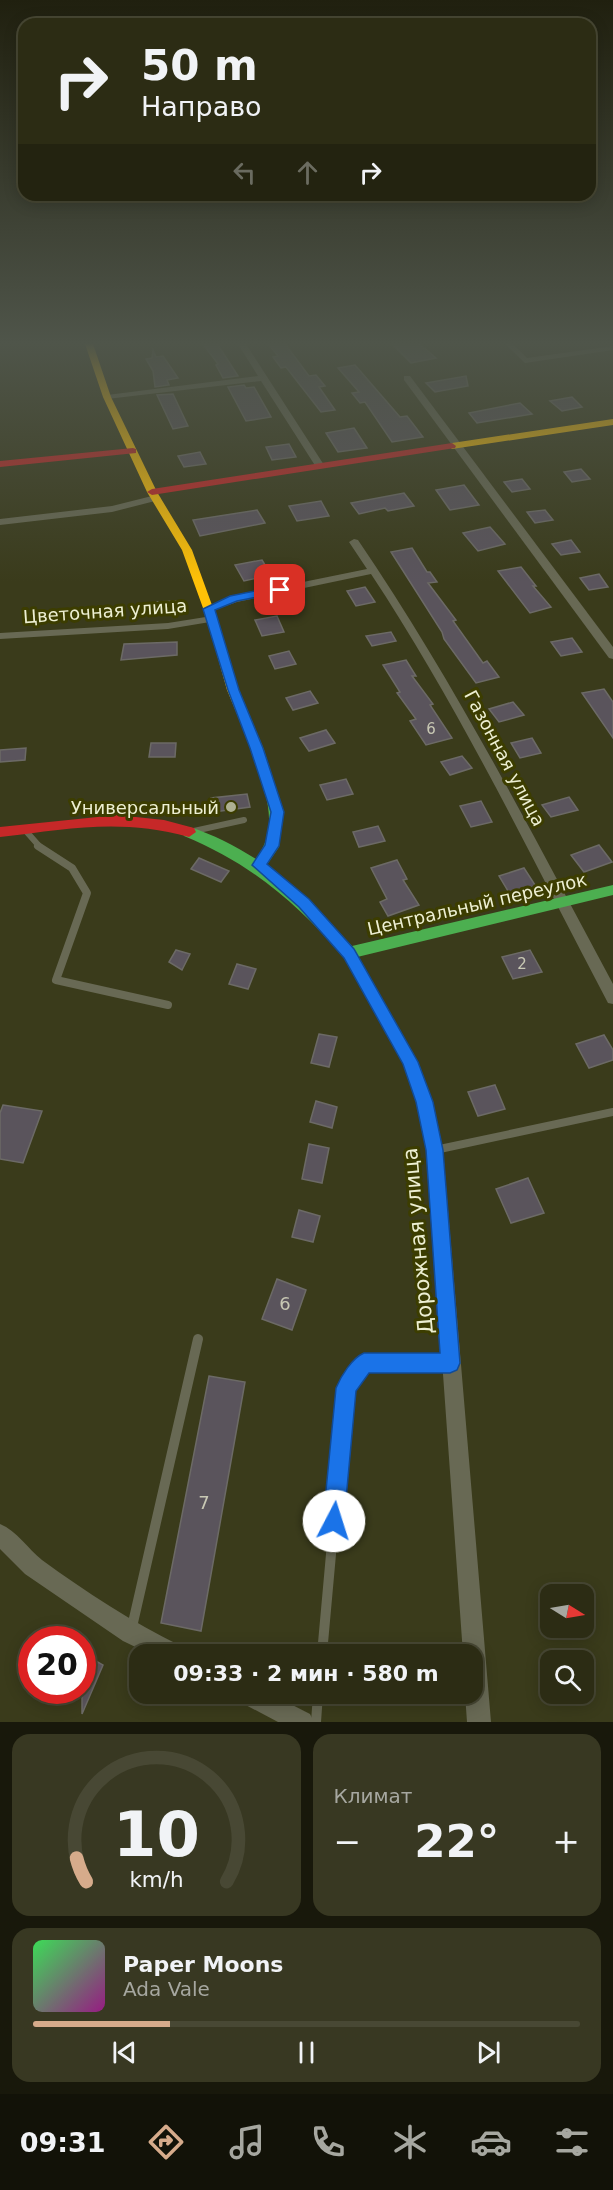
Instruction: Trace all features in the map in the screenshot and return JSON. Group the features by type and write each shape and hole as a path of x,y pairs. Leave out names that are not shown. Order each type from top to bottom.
{"street":[{"path":"119,421 154,495 187,550 210,614 233,690 257,748 277,812 272,846 259,865"},
{"path":"291,421 319,465"},
{"path":"438,421 613,655"},
{"path":"0,522 112,509 154,495 319,465 613,422"},
{"path":"0,464 133,451"},
{"name":"Газонная улица","path":"354,542 407,621 461,713 613,998"},
{"name":"Цветочная улица","path":"0,636 168,626 210,614 234,599 372,571"},
{"path":"0,832 105,819 153,821 190,832 235,850 259,865 304,903 349,953"},
{"name":"Центральный переулок","path":"349,953 613,891"},
{"name":"Дорожная улица","path":"349,953 410,1062 424,1102 435,1150 479,1722"},
{"path":"0,1534 33,1566 131,1633 153,1644"},
{"path":"267,1704 302,1722"}],"lane":[{"path":"190,832 244,820"},
{"path":"25,830 39,847 72,868 87,893 56,980 168,1005"},
{"path":"435,1150 613,1112"},
{"path":"131,1633 198,1339"},
{"path":"323,1644 346,1388 364,1363 450,1363"},
{"path":"316,1722 317,1704"}],"building":[{"path":"169,421 186,421 188,426 173,429"},
{"path":"378,421 411,421 423,437 392,442"},
{"path":"354,428 367,448 338,452 326,433"},
{"path":"289,444 296,457 272,460 266,447"},
{"path":"200,452 206,464 184,467 178,456"},
{"path":"581,469 590,479 572,482 564,472"},
{"path":"522,479 530,489 512,492 504,482"},
{"path":"464,485 479,505 450,510 436,490"},
{"path":"404,493 414,506 388,511 385,508 359,514 351,503"},
{"path":"321,501 329,516 297,521 289,506"},
{"path":"257,510 265,523 200,536 193,520"},
{"path":"545,510 553,520 535,523 527,512"},
{"path":"490,527 505,544 478,551 463,533"},
{"path":"571,540 580,552 561,555 552,544"},
{"path":"412,548 427,572 430,572 437,582 428,583 456,620 453,621 483,663 487,661 499,677 476,683 444,639 442,632 391,552"},
{"path":"262,560 271,575 244,581 235,565"},
{"path":"521,567 551,607 530,613 498,571"},
{"path":"599,574 608,587 589,590 580,578"},
{"path":"365,587 375,602 356,606 347,591"},
{"path":"176,601 176,612 156,612 157,602"},
{"path":"277,616 284,632 262,636 255,620"},
{"path":"391,632 396,641 372,646 366,636"},
{"path":"572,638 582,652 561,656 551,642"},
{"path":"177,642 177,655 121,660 124,644"},
{"path":"289,651 296,664 275,669 269,656"},
{"path":"406,660 416,676 412,676 433,704 430,705 452,738 426,745 410,721 416,719 397,693 400,692 383,665"},
{"path":"604,689 613,702 613,738 582,693"},
{"path":"310,691 318,703 293,710 286,698"},
{"path":"513,702 524,715 499,722 489,709"},
{"path":"326,730 335,743 309,751 300,738"},
{"path":"532,738 541,753 520,758 511,743"},
{"path":"151,743 176,743 175,757 149,757"},
{"path":"26,748 25,760 0,762 0,750"},
{"path":"462,756 472,768 450,775 441,762"},
{"path":"346,779 353,794 327,800 320,785"},
{"path":"247,794 250,807 214,812 211,798"},
{"path":"569,797 578,810 551,817 542,805"},
{"path":"481,801 492,822 471,827 460,806"},
{"path":"378,826 385,841 359,847 353,832"},
{"path":"599,845 612,862 584,872 571,855"},
{"path":"199,858 229,871 221,882 191,869"},
{"path":"397,860 407,879 403,880 419,905 388,916 380,902 387,899 371,868"},
{"path":"524,868 537,888 511,896 499,876"},
{"path":"176,950 190,954 182,970 169,962"},
{"path":"530,950 542,972 513,979 502,957"},
{"path":"237,964 256,969 248,989 229,984"},
{"path":"319,1034 337,1037 329,1067 311,1063"},
{"path":"604,1035 613,1050 613,1060 589,1068 576,1044"},
{"path":"495,1085 505,1109 478,1116 468,1092"},
{"path":"316,1101 337,1107 332,1128 310,1122"},
{"path":"3,1105 42,1111 23,1163 0,1159 0,1113"},
{"path":"309,1144 329,1148 322,1183 302,1179"},
{"path":"528,1178 544,1213 511,1223 496,1189"},
{"path":"299,1210 320,1216 313,1242 292,1237"},
{"path":"277,1279 306,1290 292,1330 262,1319"},
{"path":"209,1376 245,1382 201,1631 161,1623"},
{"path":"96,1661 103,1665 96,1681"}],"traffic: fast":[{"path":"258,750 277,812 272,847 259,865"},
{"path":"189,832 214,842 258,867 296,897 349,953 613,890"}],"traffic: slow":[{"path":"119,421 152,492 187,550 212,619 233,690 258,750"},
{"path":"452,446 613,422"}],"traffic: jam":[{"path":"152,492 452,446"},
{"path":"0,464 133,451"},
{"path":"0,832 117,820 140,821 189,832"}],"place":[{"name":"Универсальный","path":"231,807"}],"route":[{"path":"280,590 234,599 209,609 233,690 257,748 277,812 272,846 259,865 304,903 349,953 410,1062 424,1102 435,1150 450,1363 364,1363 346,1388 334,1521"}]}
